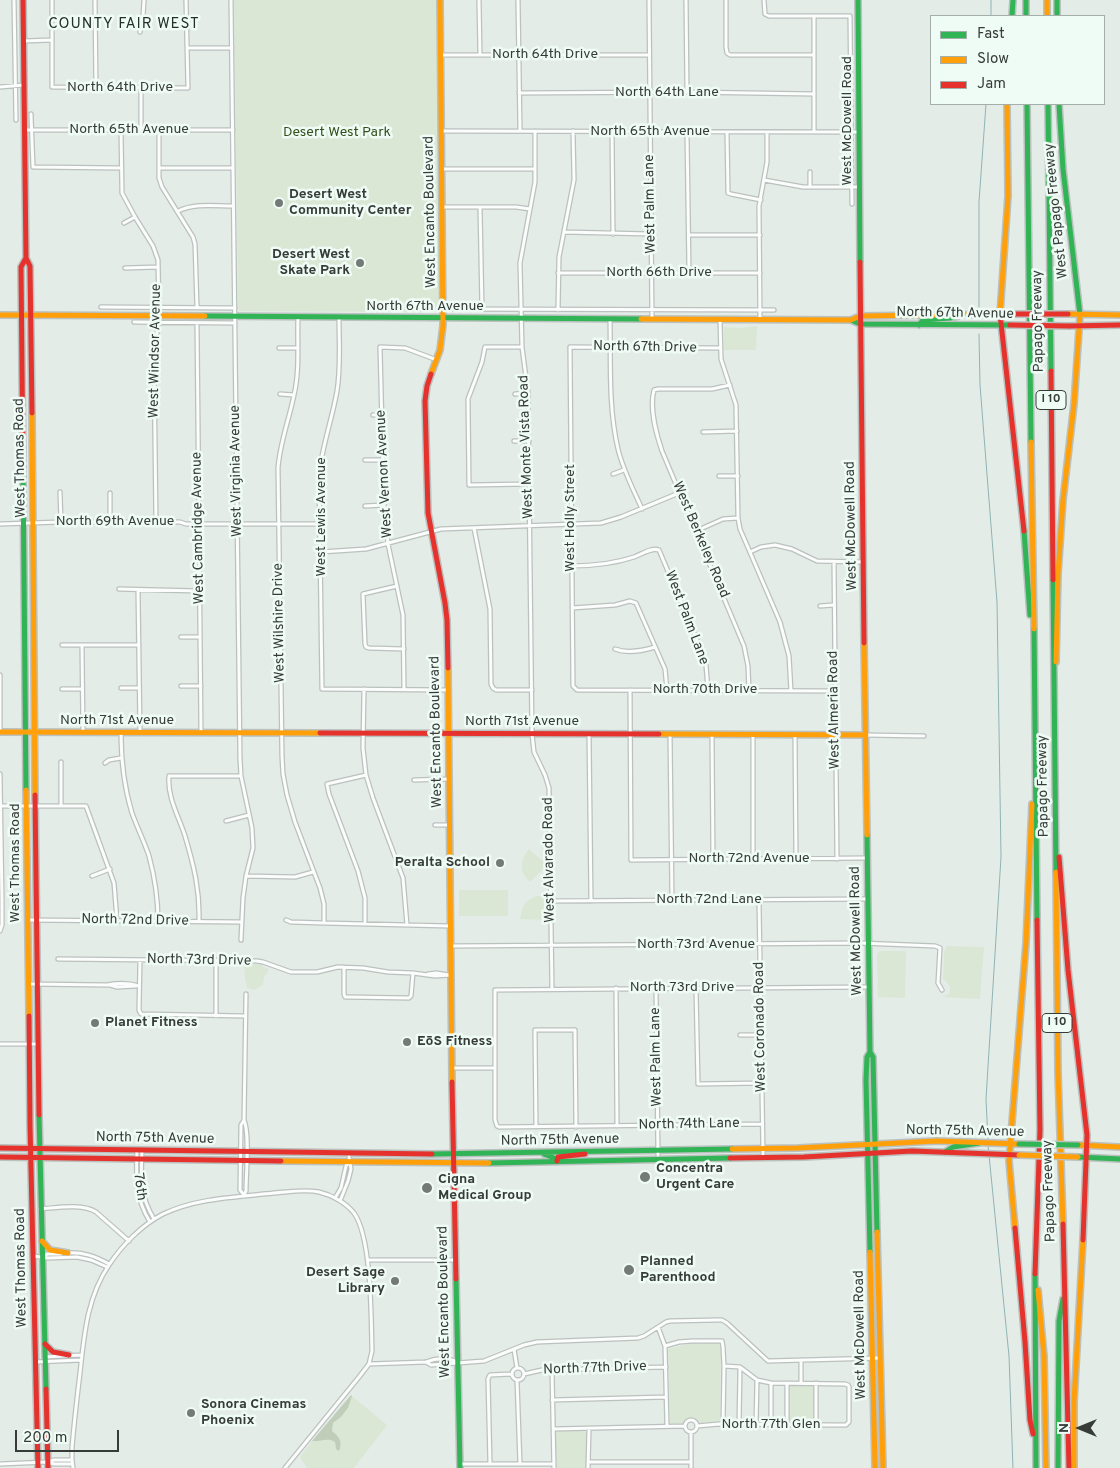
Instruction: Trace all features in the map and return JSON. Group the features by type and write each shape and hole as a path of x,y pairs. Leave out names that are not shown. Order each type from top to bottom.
{"main road":[{"name":"West Thomas Road","path":"23,0 26,258 30,266 31,315 39,1158 48,1465"},
{"name":"West Encanto Boulevard","path":"440,0 443,335 437,360 427,386 425,401 426,496 430,532 445,603 448,690 453,1162 460,1466"},
{"name":"West McDowell Road","path":"858,0 868,987 870,1052 873,1057 883,1468"},
{"path":"1012,15 1013,0"},
{"path":"1026,0 1026,15"},
{"path":"1046,0 1047,15"},
{"path":"1057,0 1057,15"},
{"path":"1007,105 1008,196 1000,326 1022,512 1033,648"},
{"name":"Papago Freeway","path":"1027,105 1040,1130 1035,1272 1036,1468"},
{"name":"Papago Freeway","path":"1048,105 1058,1073 1069,1468"},
{"name":"West Papago Freeway","path":"1054,695 1058,645 1058,574 1063,500 1074,404 1080,326 1063,169 1059,105"},
{"name":"West Thomas Road","path":"26,258 21,267 28,984 38,1465"},
{"name":"North 67th Avenue","path":"851,320 860,316 986,314 1000,311 1010,314 1120,315"},
{"path":"919,325 923,320 950,318 964,314"},
{"name":"North 67th Avenue","path":"0,315 760,319 851,320 860,324 964,326 1120,325"},
{"path":"24,548 33,549"},
{"path":"25,617 34,617"},
{"name":"North 71st Avenue","path":"0,732 866,735"},
{"path":"1035,761 1027,934 1009,1155 1030,1420 1035,1443"},
{"path":"1055,806 1064,930 1087,1136 1074,1402 1074,1468"},
{"name":"West McDowell Road","path":"870,1052 867,1057 867,1153 876,1467"},
{"name":"North 75th Avenue","path":"0,1148 453,1154 606,1151 658,1153 763,1151 937,1141 1120,1148"},
{"path":"946,1152 955,1146 973,1146 981,1143"},
{"path":"540,1152 557,1161 558,1157 606,1151"},
{"name":"North 75th Avenue","path":"0,1157 243,1160 349,1159 453,1162 796,1158 867,1153 946,1152 1120,1159"},
{"path":"41,1241 50,1251 68,1252"},
{"path":"1035,1272 1042,1314 1045,1369 1046,1468"},
{"path":"1058,1468 1058,1321 1065,1291"},
{"path":"44,1339 46,1346 53,1352 69,1355"},
{"path":"35,1360 44,1359"},
{"path":"874,1445 882,1445"}],"street":[{"path":"14,0 16,120"},
{"path":"23,41 52,40 52,0"},
{"path":"94,0 96,88"},
{"path":"140,32 144,0"},
{"path":"186,0 187,48 232,48"},
{"name":"West Virginia Avenue","path":"231,0 239,733 241,776 252,828 253,848 246,876 240,940"},
{"path":"479,0 480,55"},
{"path":"518,0 520,131"},
{"name":"West Palm Lane","path":"649,0 652,319"},
{"path":"686,0 687,92"},
{"path":"726,0 726,47 727,53 730,55 814,55"},
{"path":"764,0 765,14 769,16 814,16 814,132"},
{"name":"West McDowell Road","path":"814,16 850,16 852,204"},
{"name":"North 64th Drive","path":"52,40 52,88 188,88 187,48"},
{"name":"North 64th Drive","path":"441,55 649,55"},
{"path":"0,87 24,85"},
{"path":"141,88 141,130"},
{"name":"North 64th Lane","path":"519,93 687,92 814,94"},
{"path":"31,114 33,167 121,168"},
{"name":"North 65th Avenue","path":"25,130 233,130"},
{"name":"West Windsor Avenue","path":"121,130 122,193 157,255 159,316 154,358 156,522"},
{"path":"159,130 159,178 162,187 178,211 195,244 197,308"},
{"name":"North 65th Avenue","path":"441,131 859,132"},
{"name":"West Monte Vista Road","path":"532,734 528,394 522,347 520,256 535,182 535,131"},
{"path":"558,310 559,256 574,180 574,131"},
{"path":"612,131 613,234"},
{"path":"687,132 689,273"},
{"path":"727,132 728,193 760,200"},
{"path":"760,319 759,206 767,162 767,132"},
{"path":"159,168 233,168"},
{"path":"442,169 535,169"},
{"path":"810,172 810,187"},
{"path":"764,180 797,187 860,187"},
{"path":"178,211 186,207 195,206 234,206"},
{"path":"442,207 516,207 530,209"},
{"path":"480,207 482,309"},
{"path":"124,223 135,217"},
{"path":"564,232 651,234"},
{"path":"689,235 760,235"},
{"path":"125,268 158,267"},
{"name":"North 66th Drive","path":"558,272 760,273"},
{"path":"101,307 235,308"},
{"name":"North 67th Avenue","path":"453,309 774,310"},
{"name":"West Wilshire Drive","path":"298,317 297,377 280,454 281,733 283,774 287,795 294,822 314,872 324,904 324,923"},
{"name":"West Lewis Avenue","path":"339,318 337,390 321,455 319,475 322,689 364,689"},
{"path":"610,319 612,412 618,451 624,470 642,509"},
{"path":"720,319 722,364 736,405 738,518 740,529 783,631 789,656 791,691"},
{"path":"134,322 235,323"},
{"name":"West Cambridge Avenue","path":"197,323 201,733"},
{"name":"West Vernon Avenue","path":"404,689 403,615 388,544 384,505 380,347 405,348 437,360"},
{"path":"522,347 485,347 482,362 468,400 469,485 529,484"},
{"name":"North 67th Drive","path":"570,347 720,348"},
{"name":"West Holly Street","path":"570,347 571,566 574,688"},
{"path":"279,348 297,348"},
{"name":"West Berkeley Road","path":"730,385 712,390 654,390 653,406 658,439 744,646 748,666 749,690"},
{"path":"280,394 294,395"},
{"path":"516,394 528,394"},
{"path":"373,415 382,415"},
{"path":"702,432 737,431"},
{"path":"514,441 529,441"},
{"path":"366,460 382,460"},
{"path":"613,474 624,470"},
{"path":"719,476 738,476"},
{"path":"60,492 61,522"},
{"path":"110,493 110,522"},
{"path":"321,552 357,550 442,530 601,523 621,518 679,493"},
{"path":"365,506 384,505"},
{"path":"696,531 723,519 738,518"},
{"name":"North 69th Avenue","path":"0,524 61,522 320,524"},
{"path":"474,528 490,609 492,688 496,690 532,690"},
{"path":"750,552 767,546 781,546 817,561 864,562"},
{"name":"West Palm Lane","path":"571,566 612,563 657,549 661,553 702,652 706,665 708,690"},
{"name":"West Almeria Road","path":"834,562 837,859"},
{"path":"397,586 363,594 366,647 404,649"},
{"path":"119,589 199,591"},
{"path":"138,590 140,732"},
{"path":"572,608 599,607 634,601 638,605 665,669 666,690"},
{"path":"820,606 834,605"},
{"path":"181,637 200,637"},
{"path":"62,645 139,645"},
{"path":"82,645 83,732"},
{"path":"615,649 640,652 655,647"},
{"path":"0,675 0,732"},
{"path":"181,686 200,686"},
{"path":"121,688 140,688"},
{"name":"North 70th Drive","path":"574,688 577,690 835,691"},
{"path":"62,689 82,689"},
{"path":"407,924 403,878 366,775 363,733 364,689 448,690"},
{"path":"630,690 630,734"},
{"path":"121,732 121,758 125,784 132,812 148,855 156,884 158,921"},
{"name":"West Alvarado Road","path":"532,734 534,752 549,785 552,989"},
{"path":"589,734 591,900"},
{"name":"North 72nd Avenue","path":"630,734 631,860 867,858"},
{"path":"670,734 672,900"},
{"path":"712,734 713,860"},
{"path":"753,735 753,859"},
{"path":"795,735 796,859"},
{"name":"North 71st Avenue","path":"866,735 924,736"},
{"path":"105,763 109,760 121,758"},
{"path":"61,762 61,806"},
{"path":"0,774 2,925 0,931"},
{"path":"365,924 365,898 358,872 328,794 327,784 366,775"},
{"path":"199,922 198,886 185,834 170,793 170,776 241,776"},
{"path":"414,780 449,780"},
{"path":"1,806 86,806 114,883 117,920"},
{"path":"226,821 249,815"},
{"path":"435,825 449,825"},
{"path":"92,876 110,869"},
{"path":"246,876 295,877 314,872"},
{"name":"North 72nd Lane","path":"551,901 867,899"},
{"name":"West Coronado Road","path":"760,900 763,1151"},
{"name":"North 72nd Drive","path":"28,920 241,922"},
{"path":"286,920 291,922 450,926"},
{"name":"North 73rd Avenue","path":"451,946 926,945 940,948 938,983 942,990"},
{"name":"North 73rd Drive","path":"58,959 263,962 291,972 317,972 344,967 451,976"},
{"path":"140,960 140,1014 246,1016"},
{"path":"216,960 216,1016"},
{"path":"344,967 345,997 409,998 411,996 412,973"},
{"path":"28,984 140,986"},
{"name":"North 73rd Drive","path":"495,1068 494,990 868,987"},
{"path":"616,988 617,1126"},
{"name":"West Palm Lane","path":"656,988 658,1153"},
{"path":"696,988 698,1084 762,1083"},
{"path":"242,1196 240,1190 246,1126 244,1120 246,994"},
{"path":"536,1127 535,1030 575,1030 576,1127"},
{"path":"740,1035 761,1035"},
{"path":"0,1044 38,1044"},
{"path":"452,1068 495,1068"},
{"name":"North 74th Lane","path":"495,1068 496,1120 497,1126 501,1128 762,1124"},
{"name":"76th","path":"139,1150 138,1195 143,1211 150,1222"},
{"name":"76th","path":"139,1159 142,1190 154,1219"},
{"path":"335,1198 341,1188 349,1159"},
{"path":"340,1201 351,1168 349,1159"},
{"path":"0,1464 48,1465 54,1460 72,1464 81,1355 89,1309 98,1284 108,1266 129,1241 150,1222 186,1205 205,1201 303,1190 321,1192 335,1198 352,1211 360,1223 368,1260 372,1345 369,1364 285,1468"},
{"path":"40,1209 75,1207 90,1209 129,1241"},
{"path":"33,1256 68,1252 90,1255 108,1266"},
{"path":"42,1256 48,1258 82,1258 108,1266"},
{"path":"368,1260 456,1260"},
{"path":"369,1364 426,1362 431,1365 478,1362 489,1360 524,1345 552,1341 638,1338 666,1322 722,1320 768,1361 880,1358"},
{"path":"658,1328 665,1346 667,1426"},
{"path":"665,1346 692,1341 722,1341 724,1366 723,1424"},
{"path":"514,1349 517,1368"},
{"path":"44,1359 81,1355"},
{"path":"44,1359 81,1360"},
{"path":"801,1360 801,1383"},
{"path":"724,1366 740,1367 757,1380 771,1383 816,1383 816,1425"},
{"name":"North 77th Drive","path":"524,1374 552,1370 666,1367"},
{"path":"740,1367 740,1425"},
{"path":"512,1374 512,1370 517,1368 523,1370 524,1374 521,1379 517,1380"},
{"path":"460,1466 490,1464 554,1466 552,1370"},
{"path":"490,1464 488,1379 490,1375 512,1374"},
{"path":"512,1374 512,1377 517,1380"},
{"path":"517,1380 520,1464"},
{"path":"756,1425 757,1380"},
{"path":"771,1383 771,1425"},
{"path":"787,1383 787,1425"},
{"name":"North 77th Glen","path":"697,1426 723,1424 846,1425 850,1419 848,1385 816,1383"},
{"path":"552,1400 666,1397"},
{"path":"684,1426 686,1422 695,1421 697,1426 695,1431 691,1432"},
{"path":"552,1429 684,1426"},
{"path":"684,1426 687,1431 691,1432"},
{"path":"588,1468 589,1429"},
{"path":"691,1432 691,1468"},
{"path":"588,1462 691,1462"}],"green space":[{"name":"Desert West Park","path":"234,0 437,0 440,308 437,312 241,311 238,309"},
{"path":"757,326 756,350 724,350 724,327"},
{"path":"529,849 545,863 545,867 530,882 522,870 522,862"},
{"path":"459,890 508,890 508,916 459,916"},
{"path":"536,896 544,896 543,920 520,919 524,905"},
{"path":"947,946 984,947 980,999 942,997 949,994 950,989 943,979 944,952"},
{"path":"880,951 906,951 905,998 878,997 877,954"},
{"path":"246,963 263,965 263,967 269,969 264,976 263,985 254,990 247,988 243,965 246,965"},
{"path":"718,1343 721,1346 720,1421 701,1423 690,1419 681,1424 670,1423 668,1349 688,1344"},
{"path":"788,1385 814,1386 813,1423 788,1422"},
{"path":"351,1395 348,1408 333,1423 332,1431 340,1442 339,1451 336,1449 335,1442 327,1440 312,1441"},
{"path":"352,1396 387,1425 354,1468 307,1468 300,1457 312,1441 327,1440 335,1442 336,1449 338,1436 332,1431 333,1423 341,1417"},
{"path":"558,1431 586,1432 586,1468 557,1468 555,1434"}],"waterway":[{"path":"991,0 991,15"},
{"path":"979,307 979,202 986,105"},
{"path":"979,334 980,385 997,602 1001,857 986,1099 988,1141"},
{"path":"988,1145 1009,1356 1013,1468"}],"traffic: fast":[{"path":"858,0 860,262"},
{"path":"1012,15 1013,0"},
{"path":"1026,0 1026,15"},
{"path":"1057,0 1057,15"},
{"path":"1027,105 1031,442"},
{"path":"1048,105 1051,371"},
{"path":"1059,105 1063,169 1080,315"},
{"path":"205,316 641,319"},
{"path":"919,325 923,320 958,316"},
{"path":"851,320 860,324 1010,325"},
{"path":"23,471 26,790"},
{"path":"1024,531 1030,615"},
{"path":"1053,580 1056,872"},
{"path":"1034,629 1037,920"},
{"path":"867,835 870,1052 873,1057 877,1232"},
{"path":"870,1052 867,1057 866,1080 870,1252"},
{"path":"39,1115 46,1389"},
{"path":"945,1152 953,1147 979,1143"},
{"path":"1019,1144 1078,1145"},
{"path":"432,1154 732,1149"},
{"path":"544,1154 557,1161"},
{"path":"1078,1157 1120,1159"},
{"path":"489,1163 730,1158"},
{"path":"1035,1274 1036,1468"},
{"path":"456,1279 460,1468"},
{"path":"1058,1468 1059,1321 1063,1299"}],"traffic: slow":[{"path":"431,374 440,350 443,325 440,0"},
{"path":"1047,0 1047,15"},
{"path":"1000,314 1008,196 1007,105"},
{"path":"641,319 851,320 860,316 1010,314"},
{"path":"1068,314 1120,315"},
{"path":"0,315 205,316"},
{"path":"1056,662 1058,574 1063,500 1074,404 1080,315"},
{"path":"32,413 35,795"},
{"path":"1031,442 1034,629"},
{"path":"864,643 867,835"},
{"path":"448,668 452,1082"},
{"path":"0,732 320,733"},
{"path":"659,734 866,735"},
{"path":"26,790 29,1016"},
{"path":"1015,1228 1009,1161 1026,943 1032,804"},
{"path":"1056,872 1058,1073 1063,1224"},
{"path":"732,1149 798,1148 937,1141 1019,1144"},
{"path":"1078,1145 1120,1147"},
{"path":"1019,1155 1078,1157"},
{"path":"281,1161 489,1163"},
{"path":"877,1232 883,1468"},
{"path":"1074,1468 1074,1402 1083,1240"},
{"path":"42,1241 50,1250 68,1253"},
{"path":"870,1252 875,1468"},
{"path":"1038,1290 1044,1356 1046,1468"}],"traffic: jam":[{"path":"23,0 26,258 30,266 32,413"},
{"path":"23,471 21,267 26,258"},
{"path":"860,262 864,643"},
{"path":"1000,314 1024,531"},
{"path":"1010,314 1068,314"},
{"path":"1010,325 1069,326"},
{"path":"1069,326 1120,325"},
{"path":"1051,371 1053,580"},
{"path":"431,374 425,401 428,513 445,603 448,668"},
{"path":"320,733 659,734"},
{"path":"35,795 39,1115"},
{"path":"1059,857 1068,970 1087,1135 1083,1240"},
{"path":"1035,1274 1040,1130 1037,920"},
{"path":"29,1016 38,1468"},
{"path":"452,1082 456,1279"},
{"path":"0,1148 432,1154"},
{"path":"730,1158 804,1157 912,1151 1019,1155"},
{"path":"557,1161 558,1157 585,1154"},
{"path":"0,1157 281,1161"},
{"path":"1063,1224 1069,1468"},
{"path":"1015,1228 1030,1420 1033,1434"},
{"path":"45,1344 53,1352 69,1355"},
{"path":"46,1389 48,1468"}],"place":[{"name":"Desert West Community Center","path":"279,203"},
{"name":"Desert West Skate Park","path":"360,263"},
{"name":"Peralta School","path":"500,863"},
{"name":"Planet Fitness","path":"95,1023"},
{"name":"EōS Fitness","path":"407,1042"},
{"name":"Concentra Urgent Care","path":"645,1177"},
{"name":"Cigna Medical Group","path":"427,1188"},
{"name":"Planned Parenthood","path":"629,1270"},
{"name":"Desert Sage Library","path":"395,1281"},
{"name":"Sonora Cinemas Phoenix","path":"191,1413"}],"district":[{"name":"COUNTY FAIR WEST","path":"124,25"}]}
